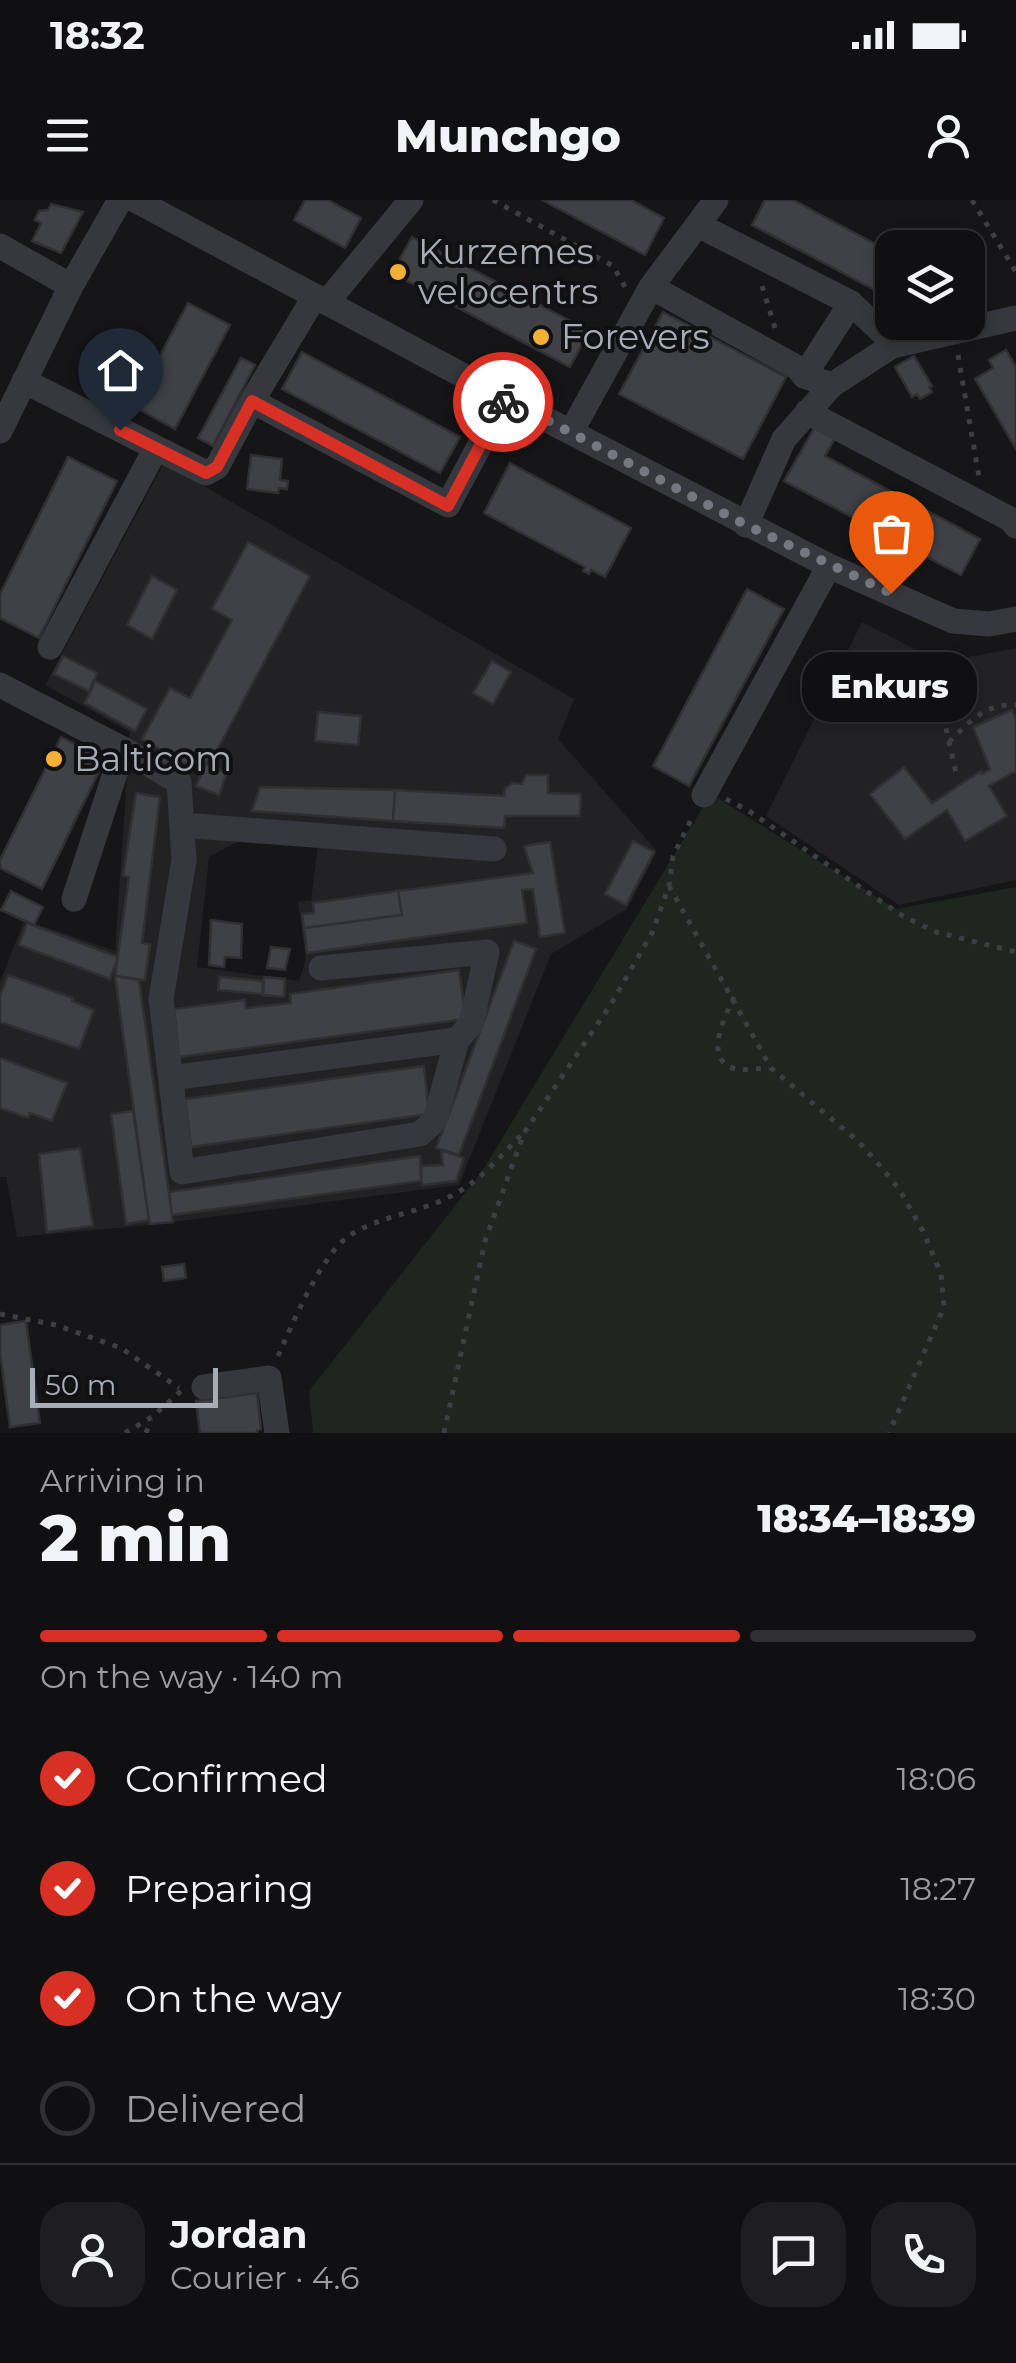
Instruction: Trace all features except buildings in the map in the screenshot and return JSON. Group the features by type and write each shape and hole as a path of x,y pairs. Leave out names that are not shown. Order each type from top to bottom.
{"street":[{"path":"0,431 71,286 120,200"},
{"path":"135,200 829,566 953,621 989,624 1016,619"},
{"path":"24,381 206,473 217,467 252,401 321,299 411,200"},
{"path":"571,432 651,288 716,200"},
{"path":"698,224 850,303 887,336 892,346"},
{"path":"2,253 71,286"},
{"path":"651,288 832,386"},
{"path":"794,368 850,303"},
{"path":"985,324 1016,318"},
{"path":"746,525 784,439 807,412 832,386 892,346 915,340"},
{"path":"252,401 448,506 505,398"},
{"path":"807,412 984,504 1016,526"},
{"path":"50,647 156,448"},
{"path":"704,794 829,566"},
{"path":"0,685 179,782 184,860 161,999 182,1172 420,1134 435,1120 457,1040 471,1024 486,952 321,968"},
{"path":"74,898 122,749"},
{"path":"182,825 494,848"},
{"path":"171,1078 457,1040"},
{"path":"193,1389 269,1378 277,1433"}],"path":[{"path":"493,200 613,266 638,312"},
{"path":"972,200 1016,272"},
{"path":"751,252 794,368"},
{"path":"955,340 984,504"},
{"path":"936,651 941,706 956,773"},
{"path":"889,704 911,687 941,706"},
{"path":"944,718 972,702"},
{"path":"949,742 985,711 1004,704 1016,705"},
{"path":"269,1378 297,1313 336,1249 350,1235 451,1196 485,1172 524,1132 610,1004 652,932 669,886 673,856 704,794 749,811 901,915 936,932 1016,952"},
{"path":"669,886 771,1068 859,1142 900,1189 941,1274 944,1308 888,1433"},
{"path":"734,996 718,1034 717,1047 722,1058 736,1069 771,1068"},
{"path":"444,1433 485,1242 524,1132"},
{"path":"0,1314 56,1325 121,1348 193,1389 125,1433"},
{"path":"146,1433 152,1417"}],"shaded area":[{"path":"164,463 574,699 558,739 657,851 627,909 551,954 459,1185 149,1225 17,1237 6,1177 0,1177 0,983 24,920 115,951 130,732 45,685","holes":["245,838 318,847 311,900 298,902 306,959 299,981 197,967 209,857"]},
{"path":"862,622 925,654 953,660 1016,648 1016,880 899,905 766,816"},
{"path":"711,794 896,909 1016,887 1016,1433 313,1433 309,1391 481,1173"}],"way so far":[{"path":"503,402 505,398 746,525 891,593"}],"place":[{"name":"Kurzemes velocentrs","path":"398,272"},
{"name":"Forevers","path":"541,337"},
{"name":"Enkurs","path":"891,593"},
{"name":"Balticom","path":"54,759"}],"route":[{"path":"120,430 206,473 217,467 252,401 448,506 503,402"}]}
